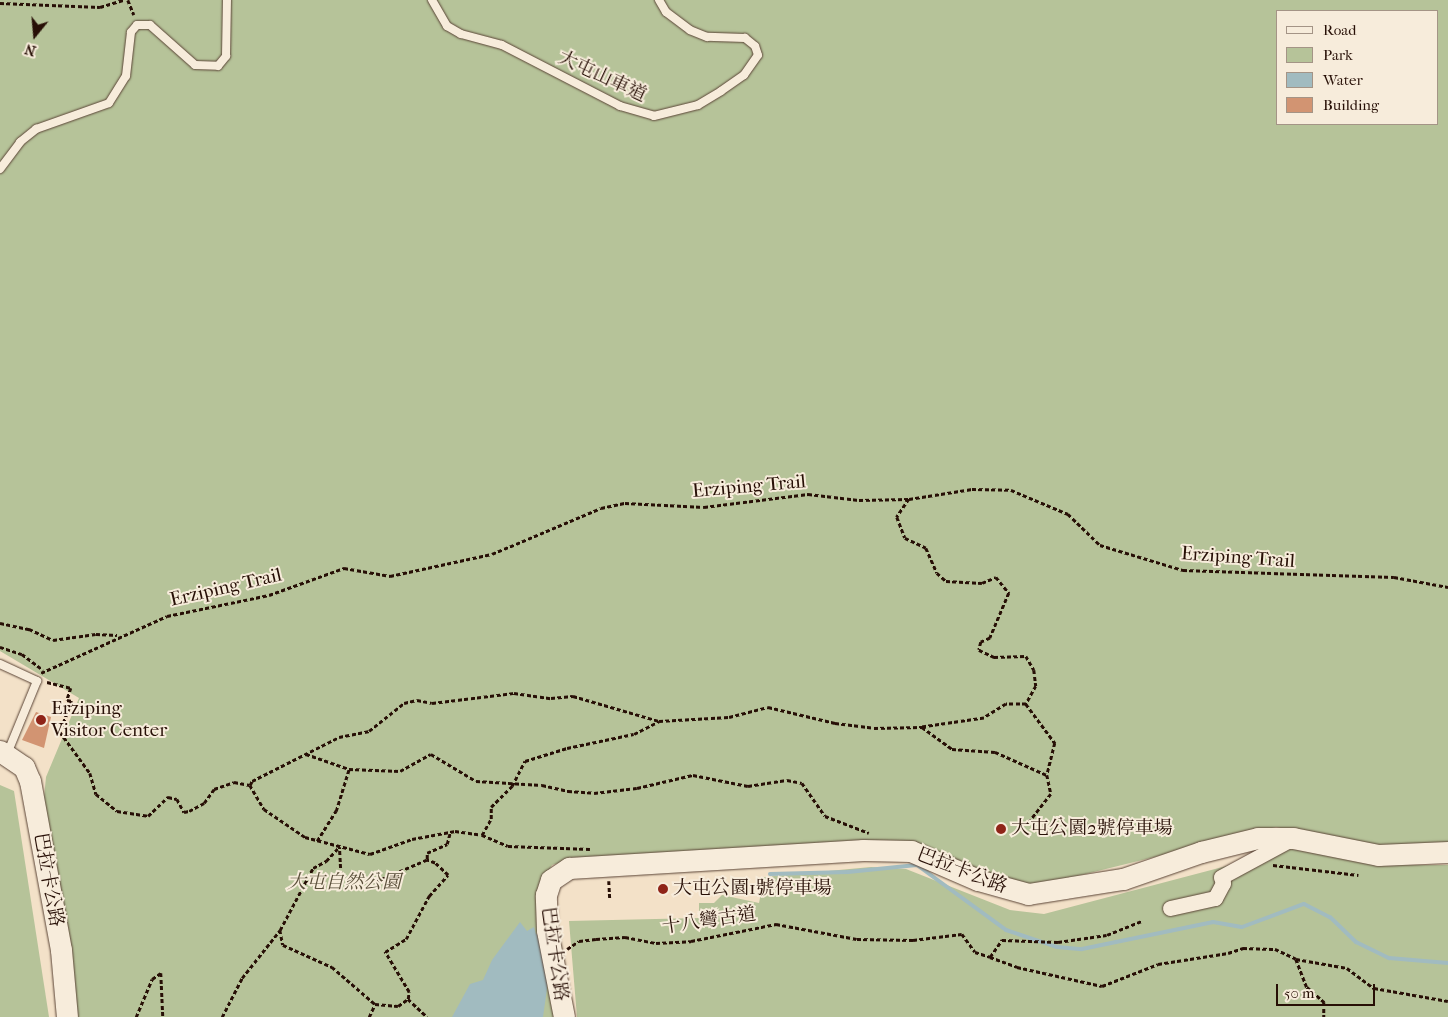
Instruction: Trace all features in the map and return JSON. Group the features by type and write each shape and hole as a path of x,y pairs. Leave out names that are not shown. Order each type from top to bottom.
{"main road":[{"name":"巴拉卡公路","path":"4,752 24,767 30,780 61,950 67,1017"},
{"name":"巴拉卡公路","path":"564,1017 547,930 546,895 551,880 569,868 862,850 911,851 978,880 1028,894 1123,879 1201,852 1258,838 1292,838 1378,855 1448,852"}],"street":[{"path":"1170,908 1214,898 1223,883 1221,877 1292,838"}],"lane":[{"path":"0,169 20,142 36,129 109,103 126,76 131,32 137,25 150,25 195,65 218,66 226,56 228,0"},
{"name":"大屯山車道","path":"432,0 448,26 461,34 502,45 620,106 654,116 677,112 713,96 744,75 758,55 755,46 744,38 707,37 690,30 666,12 658,0"},
{"path":"0,664 41,681 22,714 4,752"}],"path":[{"path":"0,3 100,7 123,0"},
{"path":"128,0 137,25"},
{"name":"Erziping Trail","path":"43,670 167,616 269,595 344,568 390,576 492,554 601,508 625,503 704,508 808,494 859,500 909,499 972,489 1011,490 1068,514 1100,545 1183,570 1394,576 1448,587"},
{"path":"909,499 897,517 905,538 926,548 937,573 946,581 982,583 996,577 1009,593 990,638 981,642 979,650 994,657 1026,656 1034,670 1036,686 1026,704"},
{"path":"0,623 29,629 53,640 96,634 118,636"},
{"path":"0,647 22,654 43,670 41,681 71,688 67,700 72,701 60,732 90,773 96,794 117,811 148,816 168,797 177,799 184,812 189,811 204,803 214,789 234,782 250,786 264,809 305,837 370,854 412,839 455,831 482,835 508,846 593,850"},
{"path":"250,786 252,781 338,737 369,730 404,703 417,700 432,703 514,693 551,698 573,696 659,721 729,717 768,707 835,723 874,728 922,727 984,718 1006,704 1026,704"},
{"path":"1026,704 1055,743 1047,775 1051,794 1027,825"},
{"path":"482,835 492,819 491,807 512,786 525,761 567,748 634,734 659,721"},
{"path":"922,727 952,749 995,752 1047,775"},
{"path":"306,754 349,769 400,770 432,754 476,781 512,786 542,785 568,791 594,792 637,788 693,776 748,786 787,780 802,783 825,816 872,834"},
{"path":"316,841 336,811 349,769"},
{"path":"427,860 427,853 447,844 450,833"},
{"path":"280,930 283,945 332,967 375,1004 398,1006 408,999 409,992 385,952 406,939 429,896 448,875 436,863 427,860 376,882 341,881 339,847"},
{"path":"222,1017 242,978 280,930 313,868 326,861 339,847"},
{"path":"1269,865 1358,874"},
{"path":"1141,921 1107,935 1058,942 1002,940 990,957 1017,967 1102,986 1158,964 1228,953 1243,948 1275,949 1296,958 1347,968 1374,988 1448,1001"},
{"name":"十八彎古道","path":"555,968 562,963 567,949 579,941 625,937 656,943 691,941 776,924 857,939 912,940 962,934 975,952 990,957"},
{"path":"1296,958 1307,986 1324,1002 1324,1017"},
{"path":"136,1017 152,979 161,973 163,1017"},
{"path":"408,999 427,1017"},
{"path":"369,1017 375,1004"}],"green space":[{"name":"大屯自然公園","path":"0,0 1448,0 1448,848 1399,853 1276,827 1041,885 1018,885 949,857 572,859 552,865 538,890 558,1017 73,1017 42,818 46,777 79,698 0,651"},
{"path":"0,785 14,791 49,1017 0,1017"},
{"path":"1291,849 1386,865 1448,865 1448,1017 577,1017 569,921 699,918 699,903 714,903 722,895 759,903 764,877 871,867 906,869 1010,910 1044,914"}],"water":[{"path":"520,922 527,931 534,927 536,934 542,932 549,975 543,1017 452,1017 470,984 483,980 492,960"}],"building":[{"path":"36,712 51,717 44,748 22,740"}],"waterway":[{"path":"770,874 848,872 917,865 1006,930 1057,947 1082,949 1213,922 1242,927 1304,904 1330,917 1356,942 1389,958 1448,963"}],"place":[{"name":"Erziping Visitor Center","path":"41,720"},
{"name":"大屯公園2號停車場","path":"1001,829"},
{"name":"大屯公園1號停車場","path":"663,889"}]}
